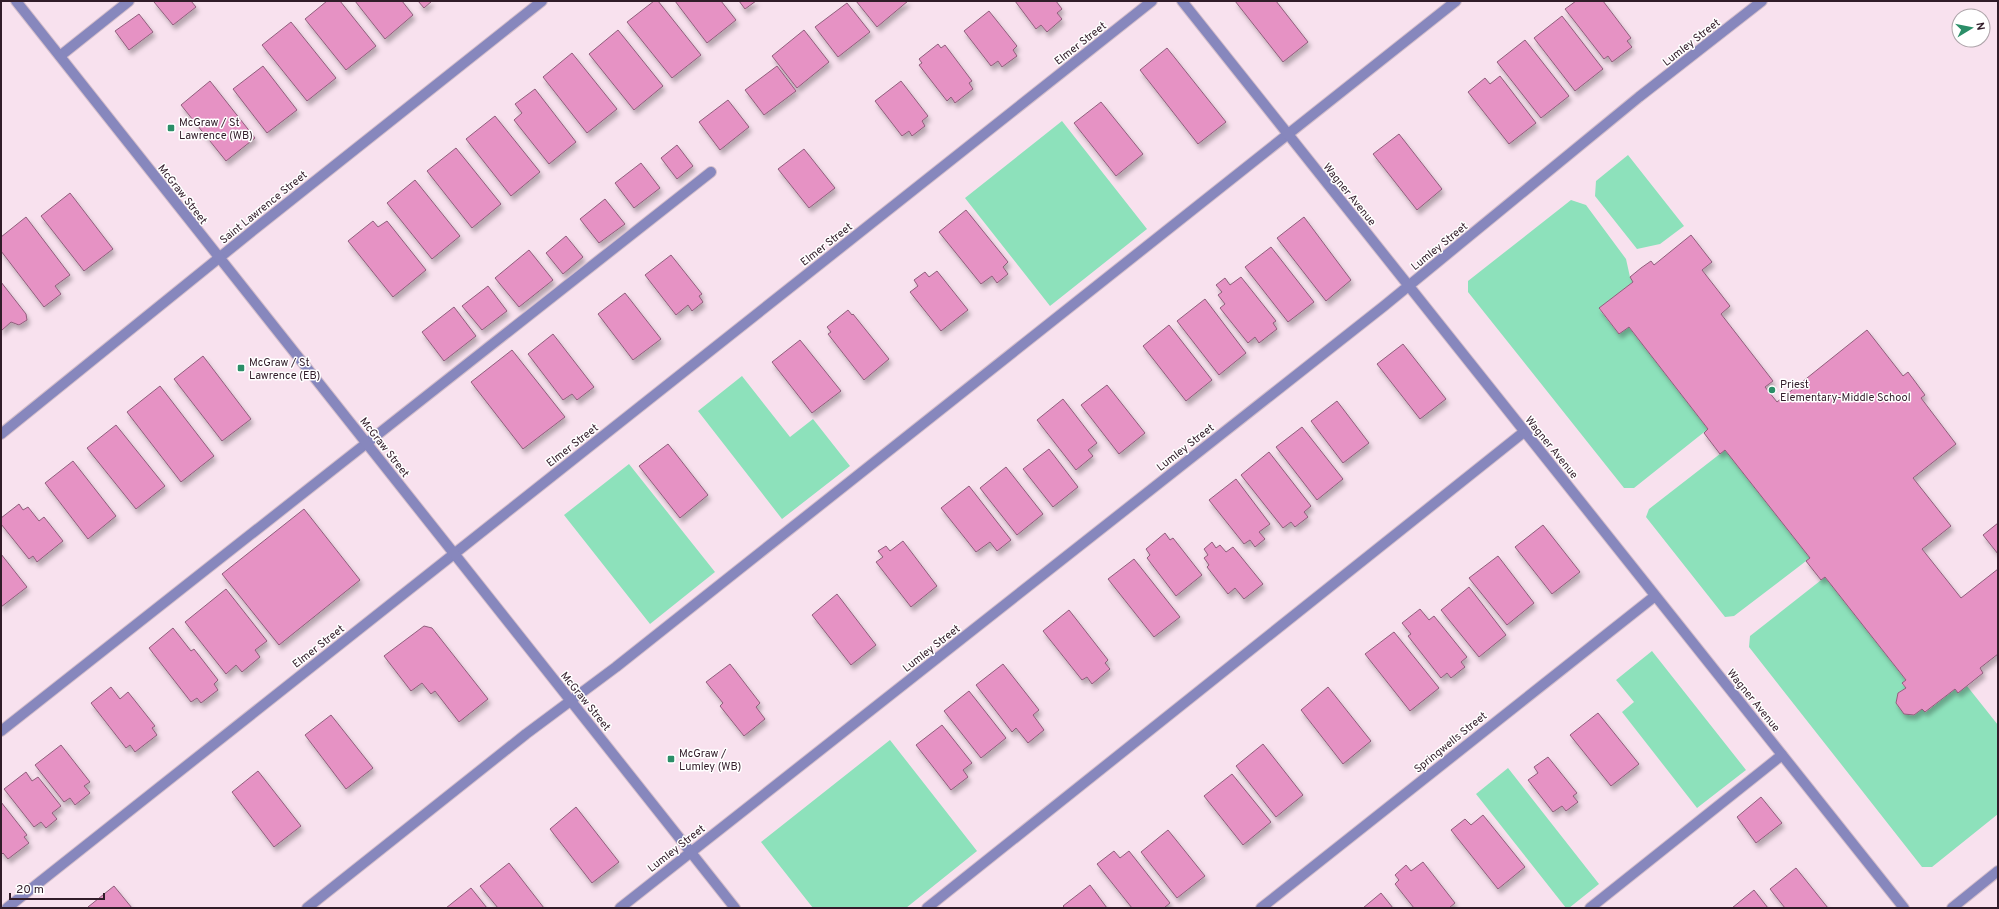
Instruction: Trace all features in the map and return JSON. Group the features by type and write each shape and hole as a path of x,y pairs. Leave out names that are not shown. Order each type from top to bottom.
{"street":[{"name":"McGraw Street","path":"16,1 735,908"},
{"path":"60,56 129,1"},
{"name":"Saint Lawrence Street","path":"1,434 542,1"},
{"name":"Elmer Street","path":"7,908 1152,1"},
{"name":"Wagner Avenue","path":"1182,1 1408,287 1904,908"},
{"path":"307,908 1456,1"},
{"name":"Lumley Street","path":"620,908 1408,287 1639,97 1762,1"},
{"path":"1,731 367,444 710,172"},
{"path":"927,908 1524,432"},
{"name":"Springwells Street","path":"1261,908 1655,596"},
{"path":"1590,908 1782,755"},
{"path":"1952,908 1998,871"}],"green space":[{"path":"1062,121 1147,229 1050,306 965,198"},
{"path":"1628,155 1684,226 1660,244 1637,249 1595,196 1596,181"},
{"path":"1571,200 1586,205 1626,259 1630,277 1633,282 1599,309 1619,334 1629,327 1708,429 1634,488 1624,488 1468,292 1468,281"},
{"path":"742,376 790,437 813,419 850,466 782,519 698,411"},
{"path":"1725,450 1810,558 1734,616 1725,617 1646,517 1649,509"},
{"path":"629,464 715,572 650,624 564,515"},
{"path":"1825,577 1906,680 1902,684 1906,688 1898,693 1896,703 1914,715 1922,709 1926,712 1955,689 1967,686 1998,725 1998,814 1932,867 1922,867 1749,647 1750,636"},
{"path":"1652,651 1746,770 1697,808 1622,712 1634,702 1616,680"},
{"path":"890,740 977,851 906,908 813,908 761,842"},
{"path":"1508,768 1599,884 1569,908 1566,908 1476,794"}],"building":[{"path":"191,1 196,7 173,25 154,2"},
{"path":"327,1 340,1 376,46 346,70 305,19"},
{"path":"355,1 402,1 413,15 385,39"},
{"path":"418,1 432,1 424,8"},
{"path":"654,1 658,1 701,55 672,78 627,22"},
{"path":"675,1 721,1 736,20 707,43"},
{"path":"739,1 756,1 745,9"},
{"path":"856,1 908,1 877,27"},
{"path":"1015,1 1056,1 1062,9 1057,13 1062,19 1047,32 1041,25 1036,29"},
{"path":"1235,1 1276,1 1308,42 1283,62"},
{"path":"1576,1 1603,1 1631,38 1627,41 1632,47 1612,62 1608,56 1604,59 1565,9"},
{"path":"847,3 870,32 838,57 815,27"},
{"path":"989,11 1017,46 1013,50 1017,56 1002,67 998,61 991,66 964,31"},
{"path":"139,14 153,32 129,50 115,31"},
{"path":"1562,16 1603,69 1575,91 1534,38"},
{"path":"291,22 336,78 307,101 262,45"},
{"path":"618,30 663,86 634,110 589,54"},
{"path":"804,30 829,62 797,88 772,56"},
{"path":"1525,40 1569,96 1541,118 1497,62"},
{"path":"938,44 941,48 945,45 972,81 969,83 973,89 955,103 951,97 947,101 919,65 922,63 919,59"},
{"path":"1167,48 1226,122 1198,144 1140,70"},
{"path":"572,53 617,109 587,133 543,77"},
{"path":"263,66 297,110 267,133 233,89"},
{"path":"777,66 796,91 764,115 745,90"},
{"path":"1500,76 1536,123 1509,144 1468,92 1485,78 1490,84"},
{"path":"210,81 255,138 226,161 181,105"},
{"path":"901,81 928,116 922,121 925,126 912,136 909,131 902,136 875,101"},
{"path":"535,89 576,142 549,164 514,120 522,113 515,104"},
{"path":"728,100 749,127 720,150 699,122"},
{"path":"1101,102 1143,154 1116,176 1074,123"},
{"path":"495,116 540,172 511,196 466,139"},
{"path":"1399,134 1442,189 1417,210 1373,154"},
{"path":"677,145 693,166 677,179 661,158"},
{"path":"456,148 501,204 472,228 427,171"},
{"path":"804,149 835,188 809,208 778,169"},
{"path":"641,163 660,188 634,208 615,183"},
{"path":"415,180 460,236 432,259 387,203"},
{"path":"70,193 113,249 84,271 41,216"},
{"path":"605,199 625,224 599,243 580,219"},
{"path":"966,210 1008,262 1003,267 1008,274 997,283 992,276 981,284 939,232"},
{"path":"26,217 70,275 55,286 61,294 44,307 1,251 1,237"},
{"path":"1304,217 1351,280 1326,301 1277,238"},
{"path":"373,221 378,227 387,221 426,270 393,297 348,241"},
{"path":"1691,235 1712,262 1702,270 1730,306 1721,314 1773,381 1765,387 1777,402 1867,330 1903,376 1908,372 1925,395 1921,398 1956,444 1913,478 1951,526 1922,549 1961,598 1998,569 1998,654 1980,668 1983,673 1958,693 1955,689 1925,712 1922,709 1914,715 1904,714 1896,703 1898,693 1906,688 1902,683 1906,680 1825,577 1821,580 1806,561 1810,558 1725,450 1720,454 1704,433 1708,429 1629,327 1619,334 1599,308 1633,282 1630,277 1641,268 1651,261 1654,265"},
{"path":"566,236 583,257 563,274 546,253"},
{"path":"1271,247 1314,302 1288,322 1245,267"},
{"path":"529,250 553,280 519,307 495,278"},
{"path":"671,255 702,294 699,296 703,302 692,311 688,305 676,315 645,275"},
{"path":"937,271 968,310 941,331 910,292 918,286 914,280 925,272 929,277"},
{"path":"1241,277 1276,321 1273,323 1277,329 1259,343 1255,337 1248,343 1220,308 1225,304 1218,295 1222,292 1216,285 1225,278 1230,285"},
{"path":"1,282 26,314 27,320 19,325 11,322 1,331"},
{"path":"488,286 507,311 482,330 462,306"},
{"path":"625,293 661,339 633,360 598,314"},
{"path":"1205,299 1246,353 1219,375 1177,321"},
{"path":"454,307 476,336 444,361 422,332"},
{"path":"848,310 852,315 853,314 889,359 864,380 828,334 831,332 827,327"},
{"path":"1169,325 1212,380 1186,401 1143,346"},
{"path":"553,334 594,387 577,400 572,394 563,400 528,354"},
{"path":"800,340 841,391 812,413 772,362"},
{"path":"1403,344 1446,399 1420,419 1377,364"},
{"path":"512,350 565,417 523,449 471,382"},
{"path":"203,356 251,419 222,441 174,379"},
{"path":"1107,385 1145,433 1119,454 1081,405"},
{"path":"160,386 214,456 181,482 127,412"},
{"path":"1063,399 1097,443 1088,450 1093,456 1076,470 1037,420"},
{"path":"1337,401 1369,443 1343,463 1311,421"},
{"path":"116,425 165,486 136,509 87,448"},
{"path":"1302,427 1343,479 1317,500 1276,447"},
{"path":"668,444 708,495 680,518 639,466"},
{"path":"1049,449 1078,487 1053,507 1023,469"},
{"path":"1269,452 1311,506 1304,512 1308,517 1295,527 1291,522 1283,528 1241,475"},
{"path":"73,461 116,516 88,539 45,483"},
{"path":"1006,467 1043,514 1017,535 980,488"},
{"path":"1236,479 1270,524 1259,532 1265,539 1255,547 1250,540 1244,544 1209,500"},
{"path":"969,486 1011,540 997,551 990,542 976,552 941,508"},
{"path":"19,504 23,510 28,507 39,521 44,517 63,541 37,562 33,556 29,559 1,524 1,518"},
{"path":"304,509 360,580 279,645 222,574"},
{"path":"1998,523 1998,554 1983,535"},
{"path":"1543,525 1580,572 1552,594 1515,547"},
{"path":"1165,533 1170,540 1173,538 1202,575 1176,596 1147,558 1150,555 1146,549"},
{"path":"903,541 937,586 911,607 876,562 883,557 878,551 886,546 890,551"},
{"path":"1212,542 1216,548 1220,545 1226,552 1233,547 1263,584 1244,599 1235,588 1228,594 1207,567 1209,565 1204,558 1208,555 1204,549"},
{"path":"1,554 27,587 1,607"},
{"path":"1498,556 1534,603 1507,625 1469,578"},
{"path":"1134,559 1180,617 1154,637 1108,579"},
{"path":"1469,587 1506,635 1479,657 1441,610"},
{"path":"226,589 267,641 255,650 260,657 242,672 236,665 226,674 185,622"},
{"path":"837,594 876,645 851,665 812,615"},
{"path":"1420,609 1429,620 1434,616 1467,657 1461,662 1465,667 1451,678 1447,673 1441,678 1408,636 1411,634 1402,623"},
{"path":"1069,610 1108,660 1105,663 1110,669 1092,684 1087,677 1082,680 1043,631"},
{"path":"424,626 432,628 488,699 459,722 435,691 431,694 422,683 411,691 384,656"},
{"path":"173,628 191,651 194,649 218,680 214,684 218,690 201,703 197,698 191,702 149,648"},
{"path":"1394,632 1439,688 1410,711 1365,654"},
{"path":"730,664 760,703 756,707 765,719 744,736 720,706 723,703 706,682"},
{"path":"1003,664 1039,710 1033,715 1044,730 1028,743 1016,728 1012,732 976,685"},
{"path":"111,687 120,699 128,692 155,726 152,728 157,735 135,752 130,745 126,748 91,703"},
{"path":"1328,687 1371,741 1343,764 1301,710"},
{"path":"969,691 1006,738 981,758 944,711"},
{"path":"1598,713 1639,764 1611,786 1570,735"},
{"path":"331,715 373,768 346,789 305,735"},
{"path":"942,725 972,763 963,770 968,777 951,790 916,745"},
{"path":"1263,744 1303,795 1276,817 1236,766"},
{"path":"61,745 90,782 84,786 90,793 75,805 70,798 64,802 35,765"},
{"path":"1548,757 1577,793 1573,796 1578,802 1566,811 1562,806 1553,812 1528,780 1538,773 1534,767"},
{"path":"258,771 301,826 274,847 232,792"},
{"path":"26,772 32,781 38,777 61,806 52,813 57,819 46,828 41,822 34,827 4,789"},
{"path":"1232,774 1271,822 1243,845 1204,796"},
{"path":"1761,797 1782,823 1756,843 1737,817"},
{"path":"1,802 27,835 24,837 29,843 8,859 3,853 1,855"},
{"path":"576,807 619,862 592,883 550,829"},
{"path":"1483,815 1525,867 1498,889 1451,830 1465,819 1471,825"},
{"path":"1168,830 1205,876 1177,898 1141,852"},
{"path":"1114,851 1120,858 1129,851 1170,903 1164,908 1132,908 1097,864"},
{"path":"1423,862 1455,903 1449,908 1414,908 1395,884 1399,880 1395,875 1406,865 1411,871"},
{"path":"509,863 544,908 498,908 480,886"},
{"path":"1796,868 1828,908 1785,908 1770,889"},
{"path":"1090,885 1107,908 1065,908 1063,906"},
{"path":"114,886 132,908 88,907"},
{"path":"471,888 487,908 446,908"},
{"path":"1754,890 1768,908 1732,908"},
{"path":"1381,893 1393,908 1363,908"}],"place":[{"name":"McGraw / St Lawrence (WB)","path":"171,128"},
{"name":"McGraw / St Lawrence (EB)","path":"241,368"},
{"name":"Priest Elementary‑Middle School","path":"1772,390"},
{"name":"McGraw / Lumley (WB)","path":"671,759"}]}
